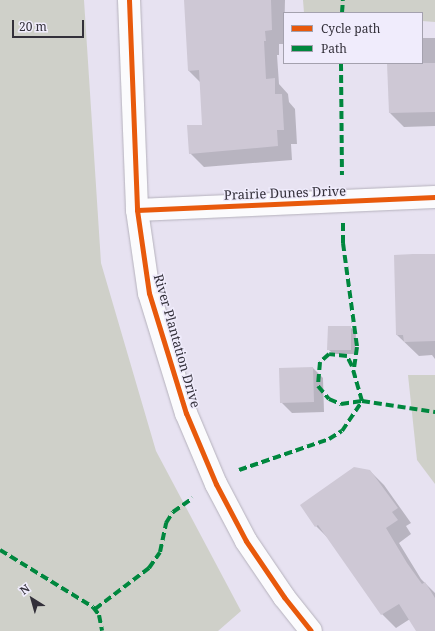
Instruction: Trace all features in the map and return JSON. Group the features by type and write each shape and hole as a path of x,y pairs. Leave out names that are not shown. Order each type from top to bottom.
{"street":[{"name":"River Plantation Drive","path":"129,0 136,210 149,293 186,413 216,484 246,541 284,597 311,631"},
{"name":"Prairie Dunes Drive","path":"136,210 435,197"}],"shaded area":[{"path":"0,0 84,0 101,263 156,451 241,611 218,631 0,631"},
{"path":"303,0 435,0 435,22 423,21 423,12 304,12"},
{"path":"408,375 435,375 435,484 417,460"}],"building":[{"path":"184,0 271,0 272,30 265,31 266,41 264,41 266,79 275,78 275,94 282,94 284,130 277,130 278,146 189,154 187,125 202,125 199,70 188,71"},
{"path":"435,63 435,112 389,113 387,64"},
{"path":"435,254 435,341 404,342 403,335 396,335 394,255"},
{"path":"328,326 351,326 351,350 327,350"},
{"path":"313,367 314,402 280,403 279,368"},
{"path":"354,467 370,470 398,508 392,512 398,520 386,528 407,563 422,584 425,582 435,598 435,631 416,631 399,604 381,615 318,525 315,527 300,505"}],"marked path":[{"path":"342,12 343,0"},
{"path":"341,64 342,175"},
{"path":"343,223 343,243 357,347 354,368"},
{"path":"362,401 352,366 347,356 329,354 320,362 318,386 329,399 341,404 362,401 435,412"},
{"path":"239,470 329,439 342,431 362,401"},
{"path":"95,609 149,568 160,552 166,523 173,512 193,498"},
{"path":"0,550 93,607 99,615 102,631"}],"cycle path":[{"path":"129,0 137,210 149,293 186,413 216,484 246,541 284,597 311,631"},
{"path":"137,210 435,197"}]}
